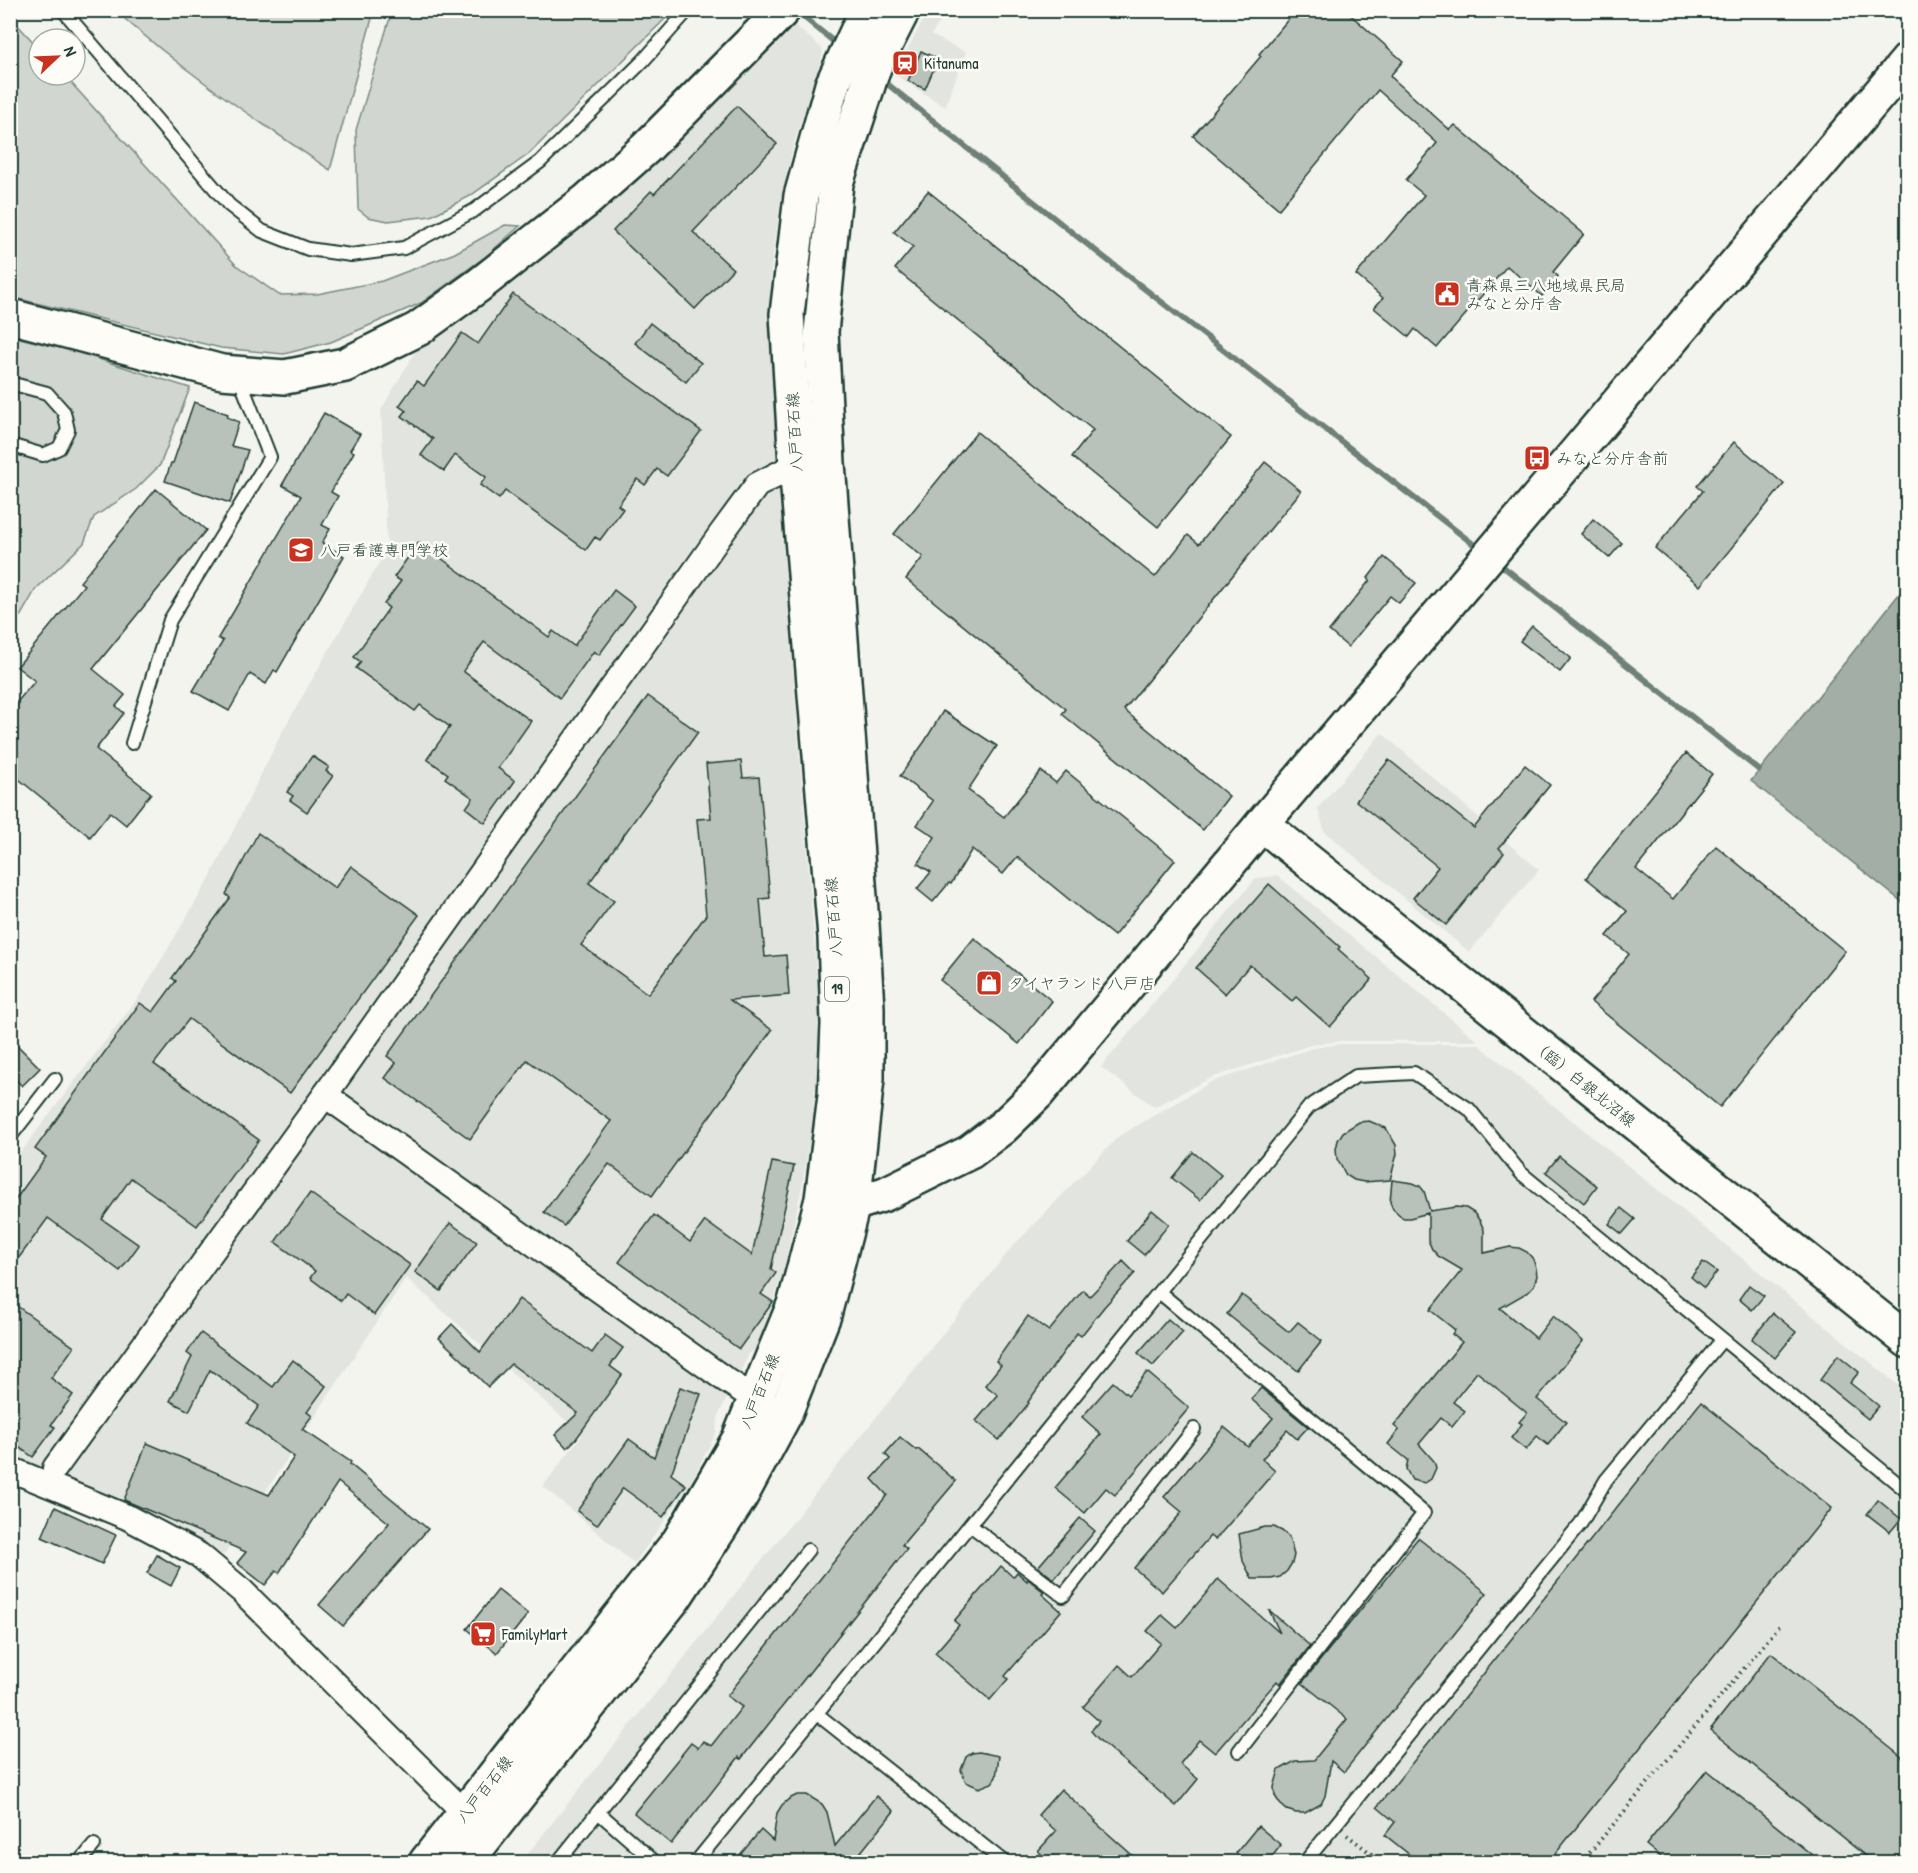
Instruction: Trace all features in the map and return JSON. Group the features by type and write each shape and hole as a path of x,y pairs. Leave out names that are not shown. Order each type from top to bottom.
{"main road":[{"path":"10,316 222,372 285,377 345,365 418,329 479,285 586,201 646,148 783,10"},
{"name":"八戸百石線","path":"426,1863 679,1541 739,1439 837,1202 835,1096 838,1024 834,925 796,465 787,314 801,196 832,85 867,10"},
{"name":"八戸百石線","path":"466,1863 675,1597 741,1496 784,1416 824,1316 837,1202 867,1079 867,1008 862,912 828,463 821,332 836,183 874,67 903,10"},
{"path":"837,1202 885,1194 970,1152 1003,1127 1045,1085 1262,824 1908,60"},
{"name":"（臨）白銀北沼線","path":"1262,824 1908,1341"}],"street":[{"path":"56,1468 325,1095 720,534 757,485 796,465 828,463"},
{"path":"325,1095 755,1400 784,1416"},
{"path":"10,1468 127,1517 199,1555 242,1591 464,1814 489,1835"}],"lane":[{"path":"63,10 229,205 262,231 308,249 351,255 404,248 476,210 540,162 643,61 688,10"},
{"path":"132,742 170,620 270,458 237,373"},
{"path":"10,383 47,393 64,412 68,430 59,448 43,455 10,445"},
{"path":"696,1863 1309,1107 1356,1076 1414,1073 1469,1109 1521,1173 1908,1492"},
{"path":"10,1137 55,1079"},
{"path":"1159,1293 1424,1513 1239,1751"},
{"path":"1305,1863 1581,1523 1606,1480 1722,1340"},
{"path":"970,1525 1063,1596 1194,1429"},
{"path":"558,1863 808,1550"},
{"path":"817,1714 1004,1863"},
{"path":"598,1812 655,1863"},
{"path":"80,1863 94,1845"}],"path":[{"path":"1582,1863 1781,1624"},
{"path":"1335,1826 1382,1863"}],"shaded area":[{"path":"392,10 673,11 529,154 470,196 431,216 388,221 368,217 358,209 356,130"},
{"path":"116,11 374,11 330,170 193,74"},
{"path":"928,11 948,11 931,35 966,52 945,107 894,74"},
{"path":"11,18 27,35 27,87 75,87 236,265 279,295 317,294 382,281 455,253 505,225 520,226 485,257 421,303 331,342 284,354 221,348 11,297"},
{"path":"791,22 822,48 823,54 794,143 780,206 771,270 770,305 781,519 815,949 818,1056 813,1121 802,1187 783,1272 758,1347 749,1354 719,1414 716,1433 689,1486 634,1564 543,1486 582,1435 406,1278 224,1555 157,1522 11,1460 10,1166 141,994 209,879 283,730 387,549 381,410 416,350 543,257 634,183"},
{"path":"11,336 73,351 190,388 160,465 136,489 94,517 84,543 36,589 21,615 11,625 10,513 16,506 10,501"},
{"path":"1907,584 1908,906 1751,781"},
{"path":"1382,733 1539,870 1469,952 1324,831 1318,808"},
{"path":"1277,875 1478,1041 1340,1041 1311,1045 1211,1078 1154,1107 1101,1067 1255,879"},
{"path":"1341,1044 1478,1044 1907,1392 1907,1862 521,1862 1012,1247 1119,1136 1211,1082 1312,1048"}],"building":[{"path":"1296,10 1345,10 1403,61 1390,76 1450,130 1455,125 1584,234 1553,272 1558,276 1542,296 1507,266 1437,348 1415,329 1409,337 1374,308 1383,298 1356,275 1424,195 1406,180 1437,143 1378,90 1279,209 1193,136 1261,56 1259,54"},
{"path":"921,51 938,59 925,89 908,81"},
{"path":"737,106 777,144 693,232 733,269 695,309 613,231 651,191 654,194"},
{"path":"928,191 1231,437 1158,527 1072,457 1093,430 895,269 913,247 894,232"},
{"path":"513,294 701,431 667,476 657,469 645,485 637,479 618,505 623,509 600,540 595,537 586,550 505,491 499,499 480,485 486,477 455,455 444,471 421,455 433,439 402,416 406,411 399,406 417,381 424,386 462,333 478,344"},
{"path":"650,323 701,363 686,382 635,343"},
{"path":"194,402 228,414 227,417 239,422 231,446 248,450 230,503 165,481"},
{"name":"八戸看護専門学校","path":"324,413 360,434 350,450 354,452 331,492 338,496 322,525 330,529 322,543 344,556 277,672 274,670 266,684 250,674 229,711 193,691 223,641 218,638 301,496 282,485"},
{"path":"977,432 1155,577 1188,535 1199,544 1265,462 1301,491 1124,710 1229,796 1203,830 1062,714 1066,709 906,579 923,557 894,534"},
{"path":"1734,442 1784,484 1700,586 1655,548 1703,491 1697,486"},
{"path":"156,489 206,530 93,669 125,695 116,706 124,713 96,749 151,793 126,825 110,812 90,837 10,772 10,710 35,681 17,667 84,585 80,582"},
{"path":"1593,519 1622,543 1609,558 1581,534"},
{"path":"419,542 549,637 553,631 574,646 614,590 635,606 599,655 594,651 560,698 484,642 463,671 531,721 498,768 515,781 485,823 466,808 473,798 445,778 448,774 427,759 450,727 420,705 415,711 356,668 361,662 354,657 389,608 384,604 401,581 394,577"},
{"path":"1384,557 1416,583 1399,603 1390,596 1348,647 1329,631 1370,580 1368,578"},
{"path":"1532,626 1571,658 1560,672 1520,641"},
{"path":"648,696 698,732 589,883 614,901 581,945 648,994 706,915 697,819 711,818 706,764 741,761 743,778 759,777 770,898 760,899 765,957 786,955 789,995 730,1000 772,1030 652,1196 609,1164 564,1226 544,1212 611,1121 527,1060 470,1139 385,1078 396,1063 387,1056"},
{"path":"943,711 997,746 968,790 1004,817 1041,771 1056,783 1066,771 1175,860 1114,936 1017,857 1003,874 972,849 951,884 949,883 933,902 917,889 931,872 918,864 935,837 917,825 933,801 900,776"},
{"path":"1686,753 1712,774 1636,869 1673,899 1716,846 1845,951 1720,1107 1591,1002 1629,954 1607,936 1627,911 1586,878"},
{"path":"312,756 329,767 326,771 333,776 307,812 290,800 293,796 287,792"},
{"path":"1389,760 1474,828 1525,765 1550,785 1499,848 1504,853 1446,925 1413,898 1438,867 1356,801"},
{"path":"258,833 335,888 351,866 419,915 290,1093 189,1019 154,1064 259,1140 197,1226 131,1178 102,1219 139,1245 120,1271 48,1218 10,1270 10,1207 46,1157 35,1149 140,1003 153,1012 176,981 172,978 230,898 226,894"},
{"path":"1269,884 1340,947 1338,949 1372,979 1330,1027 1296,997 1292,1001 1250,965 1225,994 1196,968"},
{"path":"974,938 1052,1001 1019,1044 940,980"},
{"path":"10,1038 40,1068 22,1086 10,1074"},
{"path":"1369,1121 1386,1128 1396,1145 1397,1154 1390,1180 1364,1182 1354,1180 1346,1175 1337,1159 1338,1140 1343,1132 1359,1122"},
{"path":"1193,1152 1221,1175 1200,1200 1172,1178"},
{"path":"1559,1156 1597,1186 1584,1203 1546,1172"},
{"path":"772,1162 794,1166 771,1269 776,1273 761,1294 773,1302 739,1349 619,1262 654,1215 690,1242 705,1221 752,1255"},
{"path":"1392,1180 1420,1186 1424,1191 1430,1211 1456,1207 1466,1208 1474,1213 1484,1230 1484,1253 1510,1247 1527,1252 1536,1268 1537,1276 1534,1285 1528,1292 1500,1308 1536,1338 1553,1316 1583,1341 1537,1399 1566,1422 1548,1445 1537,1436 1526,1450 1511,1438 1522,1424 1519,1422 1527,1413 1477,1372 1453,1402 1465,1411 1452,1427 1441,1418 1419,1444 1434,1461 1436,1468 1431,1479 1425,1483 1412,1480 1406,1469 1408,1460 1388,1444 1399,1430 1394,1426 1462,1342 1452,1334 1455,1330 1430,1310 1462,1270 1438,1256 1432,1249 1428,1240 1428,1213 1403,1218 1393,1209 1390,1202"},
{"path":"310,1193 410,1265 374,1315 346,1294 341,1301 310,1278 315,1271 275,1242"},
{"path":"1621,1208 1635,1219 1622,1234 1609,1224"},
{"path":"1152,1210 1169,1224 1144,1255 1127,1241"},
{"path":"450,1223 477,1242 441,1291 415,1272"},
{"path":"1123,1261 1135,1273 1081,1336 1077,1333 1029,1403 999,1440 976,1421 998,1395 985,1385 1001,1365 996,1361 1028,1316 1049,1331 1083,1290 1090,1296"},
{"path":"1703,1262 1717,1272 1704,1288 1691,1277"},
{"path":"1749,1285 1764,1296 1752,1310 1739,1299"},
{"path":"1242,1295 1289,1332 1298,1322 1322,1341 1298,1371 1227,1314"},
{"path":"519,1299 592,1353 605,1335 623,1348 610,1366 622,1375 567,1448 555,1435 578,1413 511,1364 488,1387 439,1338 452,1324 480,1352"},
{"path":"10,1301 74,1347 51,1378 73,1395 51,1425 55,1427 33,1457 10,1441"},
{"path":"1773,1313 1796,1332 1775,1358 1752,1339"},
{"path":"1168,1319 1183,1332 1153,1366 1138,1353"},
{"path":"201,1333 273,1387 293,1360 326,1386 307,1412 312,1416 302,1429 351,1462 350,1464 428,1529 343,1626 319,1605 389,1523 338,1482 279,1573 276,1571 265,1585 237,1563 246,1552 124,1500 147,1443 269,1495 294,1457 247,1423 259,1406 210,1370 189,1411 170,1401 192,1357 187,1353"},
{"path":"1838,1355 1859,1372 1850,1383 1879,1406 1868,1419 1820,1380"},
{"path":"1147,1372 1189,1408 1115,1495 1106,1488 1085,1513 1055,1488 1101,1434 1082,1417 1113,1382 1128,1395"},
{"path":"680,1387 701,1394 671,1474 686,1485 663,1517 623,1488 597,1525 577,1511 629,1439 654,1457"},
{"path":"1261,1388 1308,1427 1297,1439 1287,1430 1262,1459 1275,1471 1215,1540 1210,1536 1162,1592 1134,1568 1182,1512 1164,1497 1224,1427 1248,1447 1273,1418 1251,1399"},
{"path":"1701,1402 1832,1508 1548,1863 1420,1863 1385,1835 1395,1822 1377,1807"},
{"path":"900,1437 956,1481 902,1545 907,1549 671,1844 634,1813 691,1743 698,1748 703,1741 711,1746 742,1707 727,1696 887,1495 872,1479 890,1459 885,1454"},
{"path":"1878,1500 1901,1519 1890,1532 1867,1514"},
{"path":"55,1507 116,1535 102,1564 42,1537"},
{"path":"1080,1518 1095,1531 1054,1579 1038,1567"},
{"path":"1274,1527 1289,1537 1294,1555 1292,1563 1280,1577 1252,1579 1243,1561 1239,1534"},
{"path":"1418,1538 1487,1593 1344,1772 1331,1761 1325,1796 1321,1804 1305,1813 1287,1810 1275,1796 1274,1787 1279,1770 1295,1761 1314,1760 1347,1719 1302,1683"},
{"path":"157,1555 180,1568 171,1586 147,1573"},
{"path":"1001,1566 1013,1577 1017,1572 1027,1581 1028,1579 1044,1592 1042,1594 1061,1611 1005,1676 1008,1679 990,1700 935,1653 959,1625 954,1621"},
{"path":"1218,1579 1280,1633 1269,1610 1310,1646 1280,1684 1277,1681 1215,1753 1199,1740 1180,1764 1198,1779 1176,1806 1099,1740 1091,1731 1099,1721 1083,1707 1119,1665 1132,1677 1161,1643 1147,1631 1162,1615 1177,1628"},
{"path":"498,1590 528,1614 497,1653 467,1629"},
{"path":"1771,1653 1908,1762 1908,1863 1874,1863 1710,1730"},
{"path":"979,1752 999,1756 996,1777 992,1783 979,1788 966,1782 961,1770 966,1757"},
{"path":"1707,1770 1822,1863 1668,1863 1646,1845"},
{"path":"1061,1789 1141,1863 1051,1863 1038,1851 1056,1831 1038,1815"},
{"path":"797,1795 807,1795 822,1804 827,1812 835,1846 876,1796 894,1811 852,1863 733,1863 761,1830 773,1841 777,1813 782,1805"},
{"path":"1258,1826 1281,1845 1267,1863 1247,1863 1236,1853"}],"waterway":[{"path":"795,10 839,46"},
{"path":"880,78 1074,234 1481,550"},
{"path":"1496,561 1759,770"}],"place":[{"name":"Kitanuma","path":"905,63"},
{"name":"青森県三八地域県民局 みなと分庁舎","path":"1447,294"},
{"name":"みなと分庁舎前","path":"1537,458"},
{"name":"八戸看護専門学校","path":"301,550"},
{"name":"タイヤランド 八戸店","path":"989,983"},
{"name":"FamilyMart","path":"483,1634"}]}
